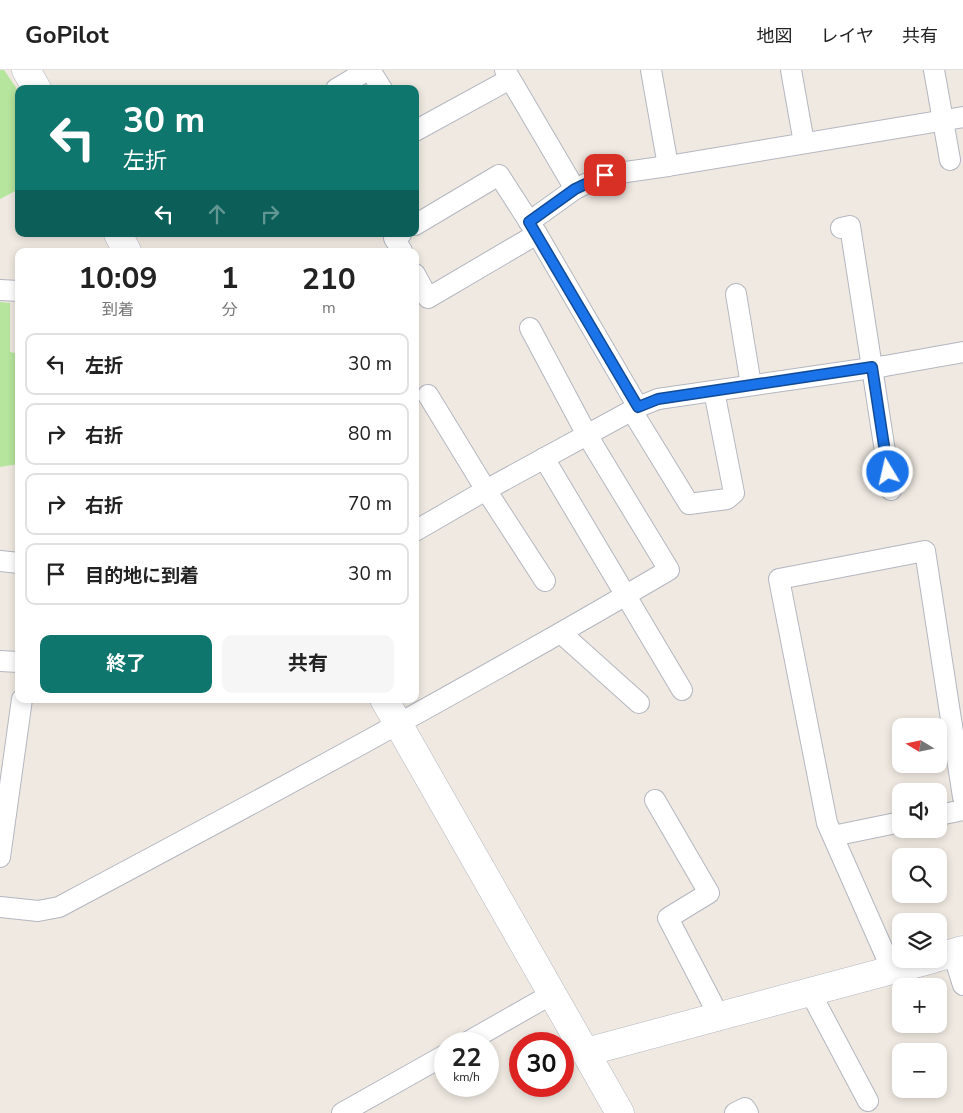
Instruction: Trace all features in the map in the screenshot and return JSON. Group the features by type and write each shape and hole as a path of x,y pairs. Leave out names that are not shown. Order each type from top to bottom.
{"street":[{"path":"26,70 35,85"},
{"path":"343,85 369,70 379,85"},
{"path":"651,70 668,166"},
{"path":"792,70 804,143"},
{"path":"934,70 953,119 950,160"},
{"path":"419,129 507,75 575,189"},
{"path":"419,281 428,298 533,228 575,189 605,175 953,119"},
{"path":"419,223 499,175 533,228 689,504 727,499 734,494 714,391"},
{"path":"841,228 850,226 891,490"},
{"path":"396,237 394,238 400,248"},
{"path":"0,290 15,291"},
{"path":"736,294 751,385"},
{"path":"0,907 38,912 59,907 291,784 561,633 669,570 587,435 530,328"},
{"path":"419,529 544,458 635,409 658,399 963,352"},
{"path":"428,395 545,581"},
{"path":"544,458 682,690"},
{"path":"892,970 827,823 779,579 925,551 963,797"},
{"path":"0,561 15,563"},
{"path":"561,633 639,703"},
{"path":"0,661 15,662"},
{"path":"0,858 6,776 21,703"},
{"path":"386,703 619,1113"},
{"path":"655,800 709,893 668,918 718,1016"},
{"path":"947,813 963,810"},
{"path":"833,836 892,824"},
{"path":"947,955 963,985"},
{"path":"586,1052 899,968"},
{"path":"810,992 868,1101"},
{"path":"485,1032 552,994"},
{"path":"342,1113 434,1061"},
{"path":"735,1113 745,1108 748,1113"}],"green space":[{"path":"0,70 4,70 15,86 15,191 0,199"},
{"path":"0,302 10,303 10,352 15,353 15,465 0,467"}],"route":[{"path":"605,175 575,189 529,222 638,407 658,399 872,367 888,472"}]}
